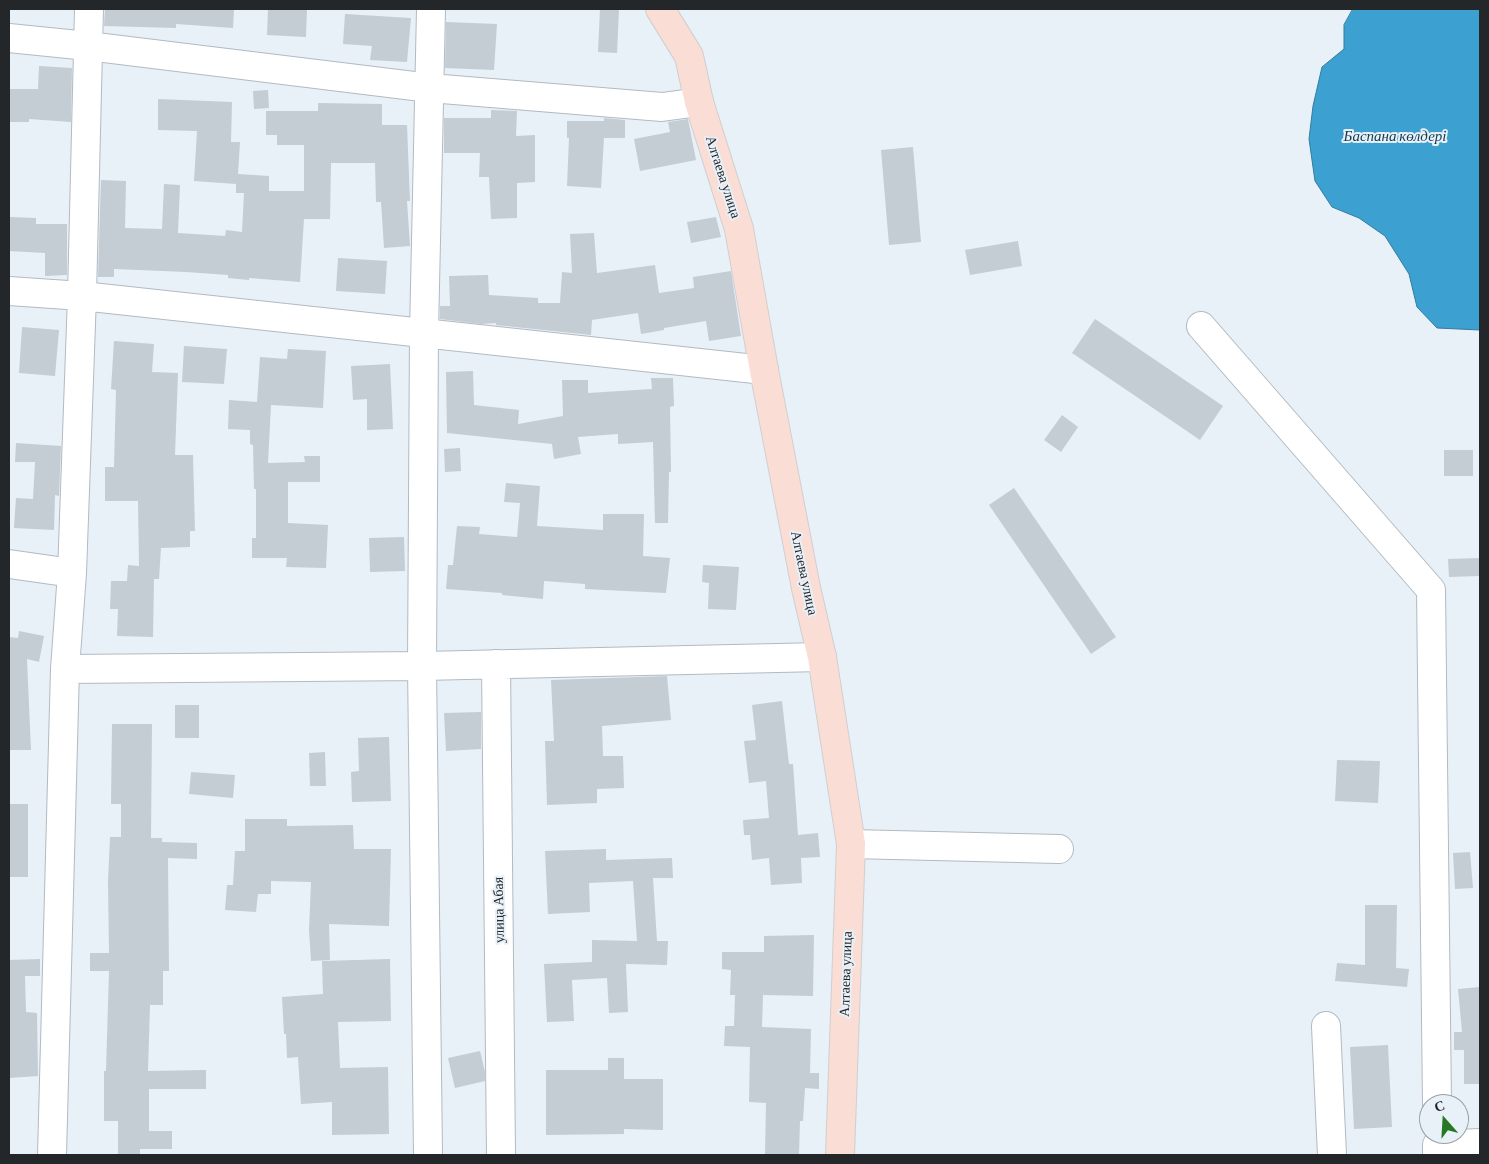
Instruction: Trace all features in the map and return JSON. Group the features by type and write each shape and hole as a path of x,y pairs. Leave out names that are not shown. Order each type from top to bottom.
{"main road":[{"name":"Алтаева улица","path":"660,9 689,56 699,102 739,229 806,588 822,657 851,844 840,1155"}],"street":[{"path":"52,1155 64,670 72,573 82,296 89,9"},
{"path":"428,1155 422,666 424,333 431,9"},
{"path":"9,38 430,88 662,107 699,102"},
{"path":"9,291 82,296 764,370"},
{"path":"1201,326 1431,590 1437,1094"},
{"path":"9,564 72,573"},
{"path":"64,670 422,666 822,657"},
{"name":"улица Абая","path":"496,664 501,1155"},
{"path":"851,844 1059,849"},
{"path":"1326,1026 1332,1155"},
{"path":"1437,1145 1480,1143"}],"water":[{"name":"Баспана көлдері","path":"1353,9 1480,9 1480,330 1437,328 1417,307 1409,274 1385,236 1359,218 1332,207 1315,181 1309,139 1313,106 1322,67 1344,49 1344,25"}],"building":[{"path":"105,9 234,9 233,28 176,24 176,28 104,26"},
{"path":"268,9 307,9 306,37 267,35"},
{"path":"600,9 619,9 617,53 598,52"},
{"path":"345,14 411,18 407,62 370,60 372,46 343,44"},
{"path":"446,22 497,24 494,70 445,68"},
{"path":"39,66 72,68 71,122 29,119 29,122 9,122 9,89 38,89"},
{"path":"268,90 269,108 254,109 253,91"},
{"path":"158,99 232,102 231,142 240,142 238,174 269,176 269,191 304,191 304,145 277,145 277,135 266,135 266,111 318,111 318,103 382,104 382,125 407,125 410,201 407,201 410,246 384,248 381,202 376,202 375,163 331,163 330,219 304,219 300,282 249,278 249,280 228,278 228,275 186,272 114,269 114,277 98,277 101,180 126,181 125,228 162,229 164,184 180,185 178,233 225,236 226,230 242,232 244,193 236,193 236,184 194,181 197,131 158,130"},
{"path":"491,110 517,111 516,136 535,135 535,182 517,183 517,218 491,219 489,177 479,177 480,153 444,153 444,118 491,118"},
{"path":"604,118 625,120 625,138 604,138 601,188 567,186 569,138 567,138 567,121 604,121"},
{"path":"688,119 696,160 640,171 634,139 670,132 668,122"},
{"path":"913,147 921,242 889,245 881,150"},
{"path":"9,217 36,218 36,224 67,224 67,275 45,276 45,253 9,251"},
{"path":"716,217 721,237 691,243 687,222"},
{"path":"594,233 597,273 655,265 659,293 694,288 693,277 731,271 741,336 709,341 706,321 641,334 638,313 592,320 591,335 496,325 496,323 481,324 440,319 440,306 450,306 449,276 488,275 489,295 538,298 538,303 560,303 562,272 572,273 570,234"},
{"path":"1018,241 1022,266 970,275 965,250"},
{"path":"338,258 387,261 385,294 336,291"},
{"path":"1095,319 1223,406 1200,440 1072,353"},
{"path":"22,327 59,330 55,376 19,373"},
{"path":"114,341 154,344 152,372 178,373 175,455 193,455 195,531 190,531 190,547 161,548 159,579 154,579 153,637 117,636 118,609 110,609 111,581 127,581 128,565 139,566 138,501 105,501 105,467 114,467 116,390 111,389"},
{"path":"184,346 227,349 224,384 182,382"},
{"path":"288,349 326,351 323,408 271,405 268,463 305,462 304,456 320,456 320,482 288,482 288,523 328,525 326,568 286,567 287,558 252,558 252,538 256,538 256,489 254,489 253,445 250,444 250,430 228,429 229,400 257,402 260,357 287,359"},
{"path":"390,364 393,429 367,430 367,399 353,400 351,366"},
{"path":"473,371 474,405 519,410 518,424 563,416 562,380 588,380 588,393 652,389 651,378 673,378 674,406 670,407 671,472 669,472 668,523 655,523 653,442 618,444 618,434 578,437 581,454 554,459 552,444 447,433 446,372"},
{"path":"1062,415 1078,427 1061,452 1044,440"},
{"path":"16,443 61,446 59,496 55,495 54,530 14,528 16,498 33,499 35,462 15,462"},
{"path":"460,448 461,471 445,472 444,449"},
{"path":"1444,450 1473,450 1473,476 1444,476"},
{"path":"506,483 540,486 537,526 603,530 603,514 644,514 643,556 670,558 666,593 585,589 585,584 544,581 543,599 502,595 502,593 446,589 448,565 453,565 457,526 480,527 479,534 517,537 520,503 504,502"},
{"path":"1014,488 1116,637 1091,654 989,505"},
{"path":"404,537 405,571 370,572 369,538"},
{"path":"1480,558 1480,576 1449,577 1448,559"},
{"path":"703,565 739,567 736,610 708,609 709,583 702,582"},
{"path":"19,631 44,636 39,662 27,659 31,750 9,750 9,637 18,638"},
{"path":"667,676 671,720 602,726 603,756 623,756 624,788 597,789 597,803 547,805 545,741 554,741 551,680"},
{"path":"782,701 789,764 793,764 798,835 818,833 820,857 801,858 802,883 771,885 769,858 752,860 750,835 744,835 743,820 769,818 766,781 749,783 744,741 756,740 752,705"},
{"path":"175,705 199,705 199,738 175,738"},
{"path":"481,712 481,749 446,751 444,713"},
{"path":"112,724 152,724 151,838 162,838 162,842 197,843 197,859 168,858 169,971 163,971 163,1005 150,1005 148,1071 206,1070 206,1089 149,1089 149,1131 172,1131 172,1149 140,1149 140,1155 118,1155 118,1121 104,1121 104,1071 106,1071 109,971 90,971 90,953 109,953 108,881 110,837 121,837 121,804 111,804"},
{"path":"389,737 391,801 352,802 351,772 359,771 358,738"},
{"path":"325,752 326,786 310,786 309,753"},
{"path":"1337,760 1380,761 1378,803 1335,801"},
{"path":"191,772 235,775 233,798 189,794"},
{"path":"9,804 28,804 28,877 9,877"},
{"path":"245,819 287,819 287,826 353,825 354,849 391,849 389,926 329,924 330,960 311,961 309,930 311,882 271,881 271,894 258,894 256,912 225,910 227,885 233,885 235,851 245,851"},
{"path":"606,849 606,860 672,858 673,878 653,878 657,941 668,941 667,965 626,964 628,1012 609,1013 607,978 572,980 574,1021 547,1022 544,964 592,962 592,940 637,941 633,881 589,883 590,912 548,914 545,851"},
{"path":"1470,852 1473,888 1455,889 1453,853"},
{"path":"1365,905 1397,905 1396,968 1409,969 1407,987 1335,981 1337,963 1365,965"},
{"path":"814,935 813,996 763,995 762,1027 811,1029 810,1073 819,1073 819,1089 805,1088 803,1121 800,1121 799,1155 765,1155 766,1103 749,1102 750,1047 724,1046 725,1026 734,1026 735,995 730,995 731,970 722,969 722,952 764,952 764,936"},
{"path":"40,959 40,976 25,976 26,1012 37,1013 38,1076 9,1078 9,960"},
{"path":"390,959 391,1021 338,1022 340,1068 388,1067 389,1134 332,1135 332,1102 301,1104 298,1057 287,1058 282,997 323,994 322,961"},
{"path":"1480,987 1480,1084 1464,1084 1464,1050 1454,1050 1454,1032 1462,1032 1458,989"},
{"path":"1388,1045 1392,1127 1354,1129 1350,1047"},
{"path":"480,1051 485,1081 455,1088 448,1058"},
{"path":"608,1058 624,1058 624,1079 663,1079 663,1130 624,1129 624,1134 546,1135 546,1070 608,1070"}]}
